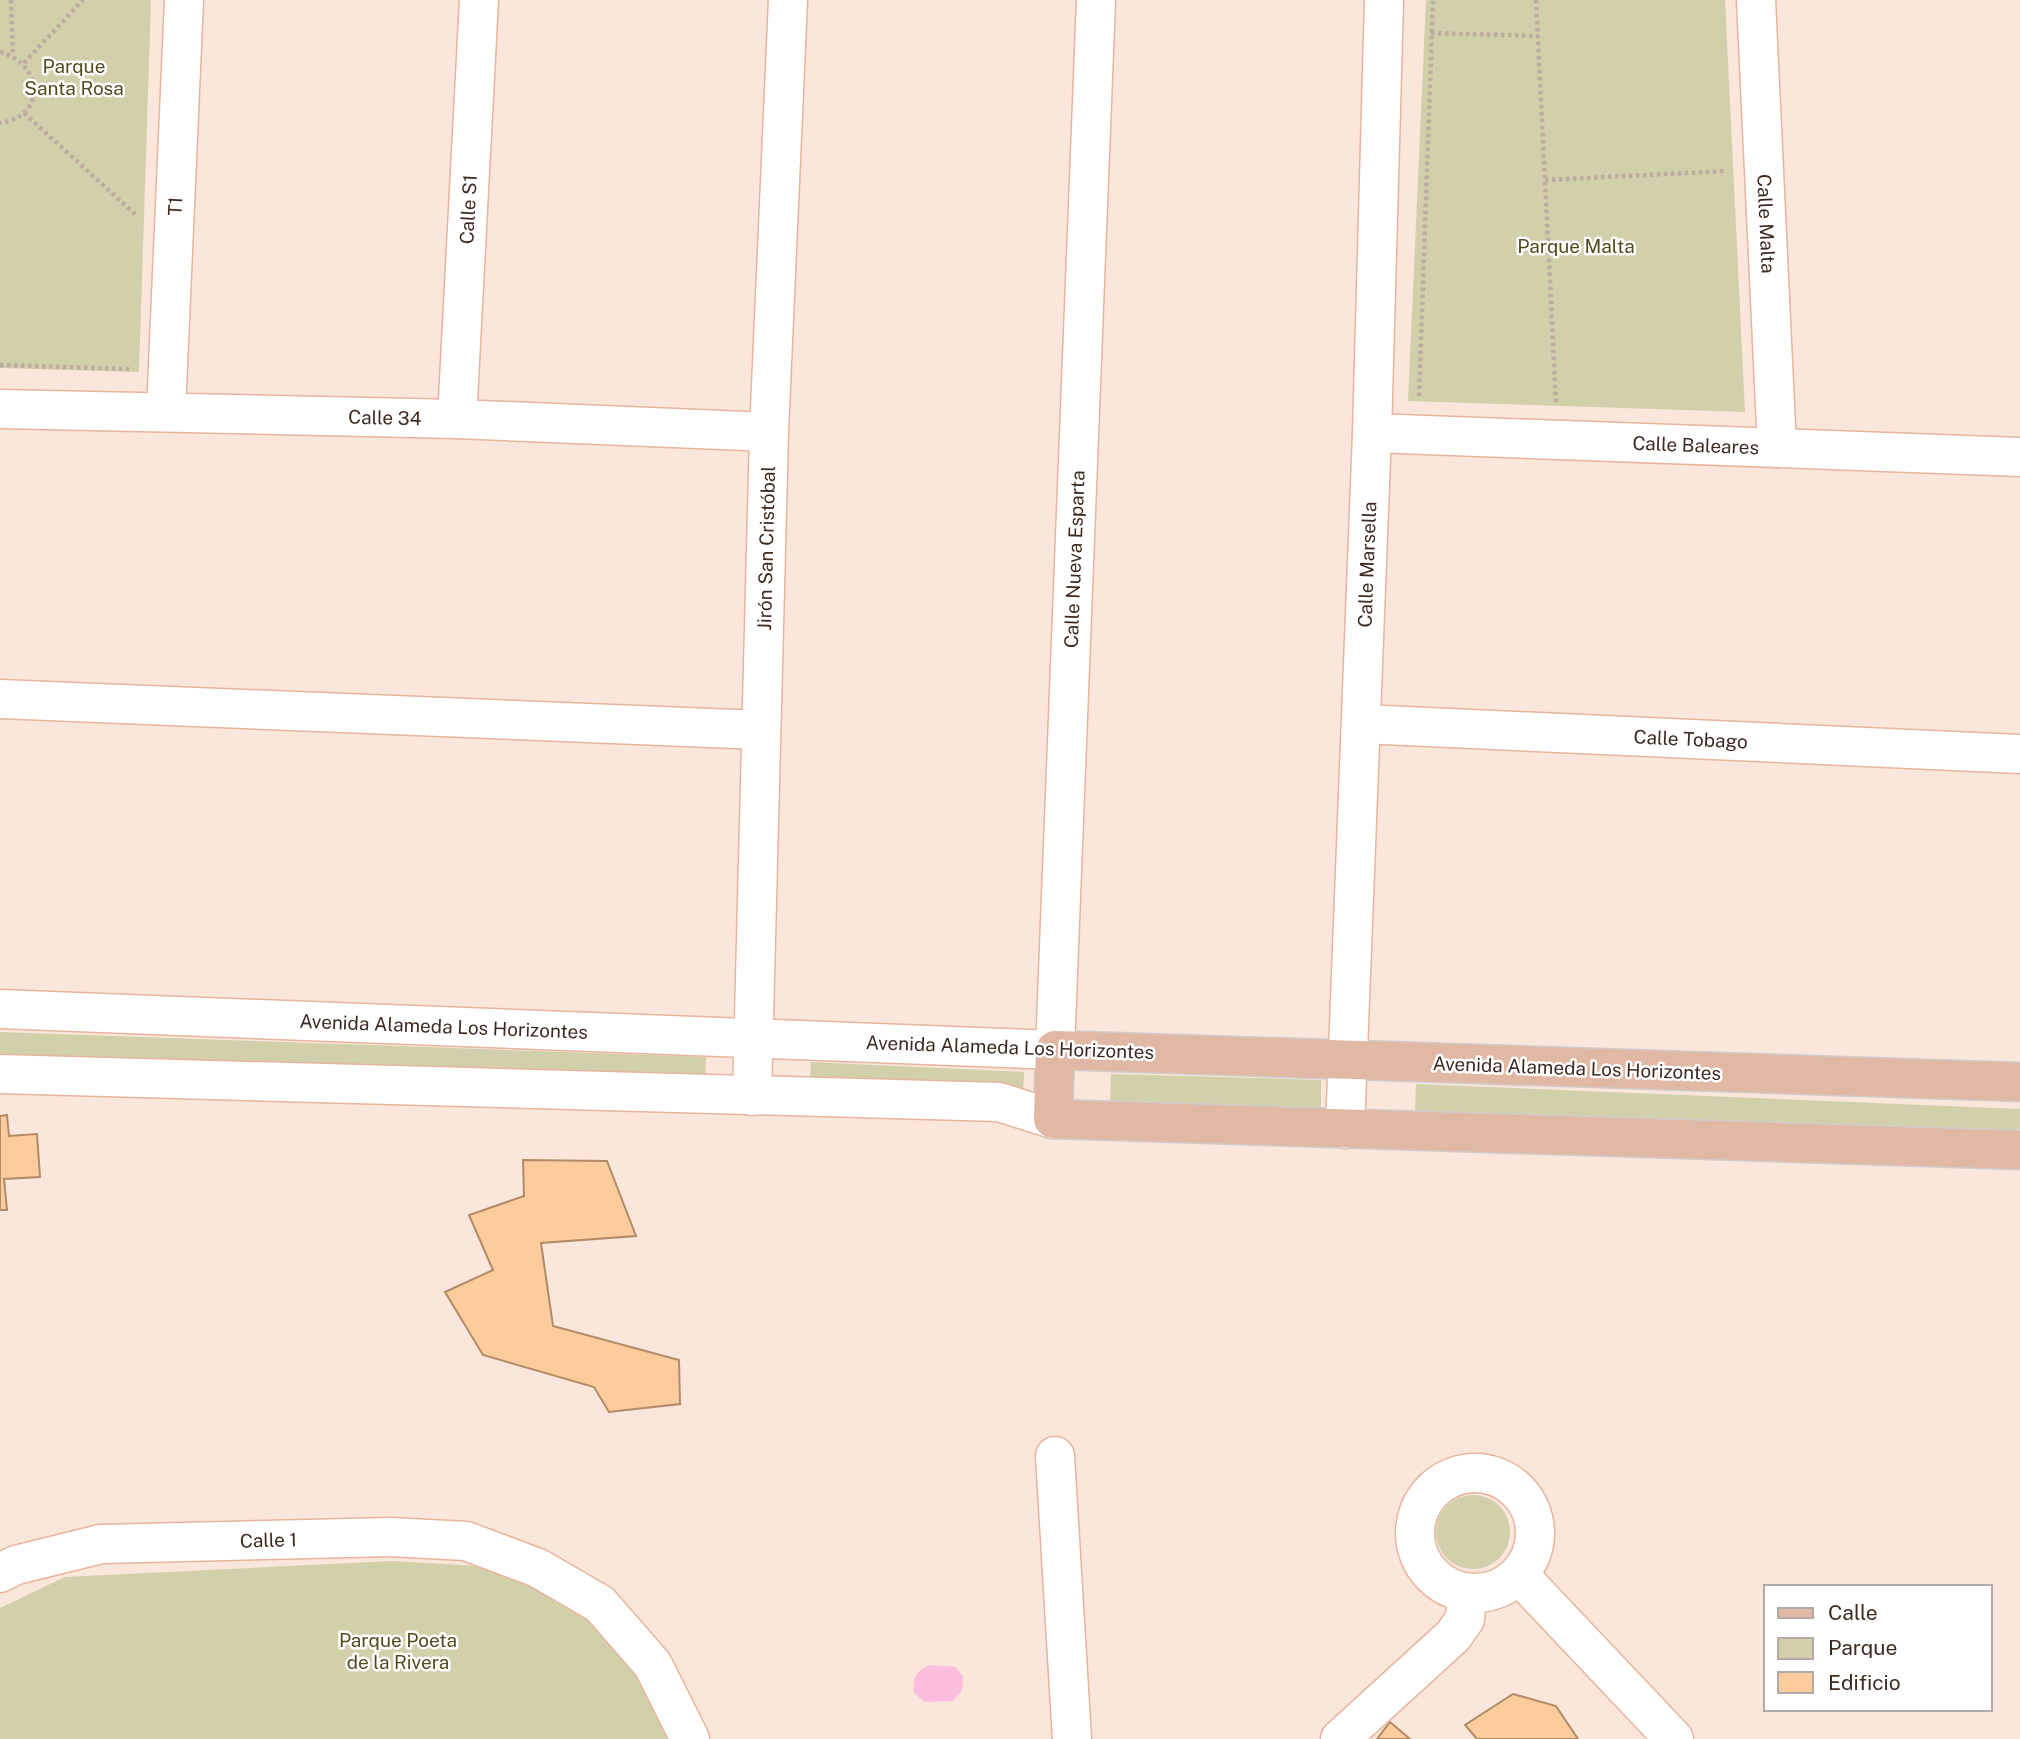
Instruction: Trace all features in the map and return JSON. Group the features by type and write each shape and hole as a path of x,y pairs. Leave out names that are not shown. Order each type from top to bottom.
{"main road":[{"name":"Avenida Alameda Los Horizontes","path":"1055,1050 2020,1082"},
{"name":"Calle Nueva Esparta","path":"1053,1119 1055,1050"},
{"path":"1053,1119 2020,1150"}],"street":[{"name":"T1","path":"166,411 184,0"},
{"name":"Calle S1","path":"457,419 479,0"},
{"name":"Jirón San Cristóbal","path":"752,1096 751,1036 769,432 788,0"},
{"name":"Calle Nueva Esparta","path":"1055,1050 1096,0"},
{"name":"Calle Marsella","path":"1345,1129 1362,724 1384,0"},
{"name":"Calle Malta","path":"1756,0 1777,448"},
{"name":"Calle 34","path":"0,409 457,419 769,432"},
{"name":"Calle Baleares","path":"1372,433 2020,457"},
{"path":"0,699 760,730"},
{"name":"Calle Tobago","path":"1362,724 2020,754"},
{"name":"Avenida Alameda Los Horizontes","path":"0,1009 751,1036 1055,1050"},
{"path":"0,1074 999,1102 1053,1119"},
{"path":"1055,1456 1072,1739"},
{"path":"1478,1473 1498,1478 1515,1489 1527,1504 1534,1522 1534,1541 1530,1559 1519,1575 1504,1586 1485,1593 1467,1593 1448,1587 1433,1576 1421,1559 1415,1539 1416,1519 1425,1500 1439,1485 1457,1476 1478,1473"},
{"name":"Calle 1","path":"0,1573 16,1564 102,1544 391,1537 466,1541 538,1567 600,1604 653,1665 690,1739"},
{"path":"1519,1575 1674,1739"},
{"path":"1340,1739 1453,1636 1465,1619 1467,1593"}],"path":[{"path":"11,0 13,55"},
{"path":"24,63 83,0"},
{"path":"1431,397 1417,396 1433,0"},
{"path":"1536,0 1556,401"},
{"path":"1431,33 1538,36"},
{"path":"0,52 13,55 24,63 32,75 34,89 31,102 23,114 11,121 0,123"},
{"path":"23,114 140,219 140,205"},
{"path":"1545,180 1728,171 1728,158"},
{"path":"0,365 135,370"},
{"path":"1542,401 1569,402"}],"green space":[{"name":"Parque Santa Rosa","path":"0,0 151,0 139,372 0,368"},
{"name":"Parque Malta","path":"1426,0 1725,0 1745,412 1408,401"},
{"path":"0,1032 706,1057 705,1085 0,1060"},
{"path":"811,1062 1024,1072 1023,1101 809,1091"},
{"path":"1111,1074 1321,1080 1321,1111 1110,1106"},
{"path":"1416,1084 2020,1109 2020,1137 1415,1112"},
{"path":"1466,1495 1480,1495 1494,1501 1504,1511 1510,1532 1508,1546 1494,1563 1480,1569 1466,1569 1452,1563 1442,1553 1436,1539 1436,1525 1442,1511 1452,1501"},
{"name":"Parque Poeta de la Rivera","path":"392,1561 498,1567 555,1596 606,1633 656,1689 674,1739 0,1739 0,1608 65,1577"}],"shaded area":[{"path":"931,1665 956,1667 963,1677 962,1691 953,1701 925,1702 914,1693 916,1675"}],"building":[{"path":"7,1115 9,1136 37,1134 40,1177 4,1179 7,1210 0,1210 0,1116"},
{"path":"523,1160 607,1161 636,1236 541,1243 553,1326 679,1360 680,1404 609,1412 594,1387 483,1355 445,1292 493,1270 469,1215 524,1196"},
{"path":"1513,1694 1556,1706 1578,1739 1477,1739 1465,1725"},
{"path":"1390,1722 1410,1739 1377,1739"}]}
